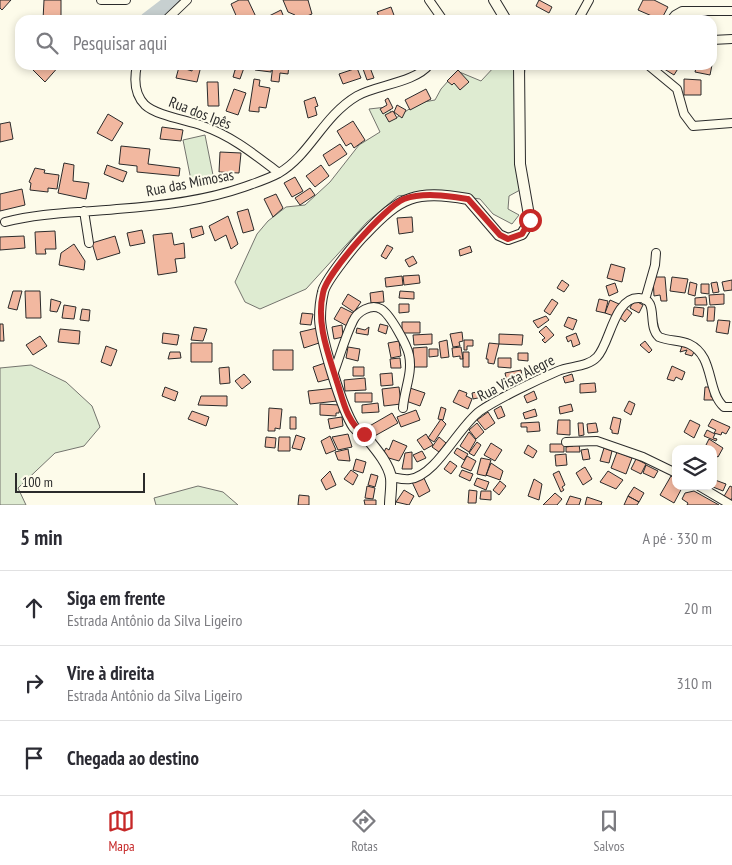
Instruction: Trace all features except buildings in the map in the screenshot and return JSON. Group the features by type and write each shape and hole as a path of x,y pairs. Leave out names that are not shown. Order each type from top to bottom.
{"street":[{"path":"101,0 126,0"},
{"path":"171,15 187,0"},
{"path":"429,0 440,15"},
{"path":"494,0 503,15"},
{"path":"582,15 589,0"},
{"path":"674,15 682,11 732,10"},
{"path":"717,40 732,39"},
{"name":"Rua dos Ipês","path":"136,70 134,79 136,86 141,101 147,107 204,126 226,137 247,149 279,173"},
{"name":"Rua das Mimosas","path":"5,222 29,215 84,210 117,210 182,202 227,193 279,173 298,158 320,129 357,96 400,81 423,70"},
{"path":"390,505 391,477 380,456 351,421 334,372 320,320 323,291 361,238 390,208 402,200 417,196 457,197 473,202 500,235 508,239 516,238 526,228 530,220 520,164 519,70"},
{"path":"654,70 677,88 684,114 693,126 732,123"},
{"path":"84,210 89,243"},
{"path":"656,253 655,265 645,300 653,310 653,332 659,338 688,343 698,351 709,369 719,402 724,407 732,407"},
{"name":"Rua Vista Alegre","path":"391,477 411,479 424,472 437,462 464,426 480,411 559,370 596,359 620,309 634,298 645,300"},
{"path":"334,372 353,321 360,312 372,308 381,309 390,319 409,353 410,368 403,408"},
{"path":"566,442 597,441 643,457 672,472"},
{"path":"706,490 732,505"}],"green space":[{"path":"491,70 525,70 517,140 520,190 509,196 508,209 519,215 512,224 493,214 480,199 430,192 398,196 367,222 306,289 260,309 245,302 235,282 257,234 268,221 286,207 305,205 330,182 359,145 380,132 369,109 387,107 396,118 418,103 435,100 441,89 457,71 481,81"},
{"path":"205,135 214,180 192,185 183,140"},
{"path":"31,365 66,382 92,406 100,427 84,446 55,453 18,488 26,505 0,505 0,368"},
{"path":"198,486 223,492 238,505 156,505 154,498"}],"waterway":[{"path":"154,15 173,0"}],"route":[{"path":"364,434 356,429 347,413 326,347 320,320 323,291 361,238 390,208 402,200 417,196 468,199 473,202 500,235 508,239 516,238 522,234 530,220"}]}
